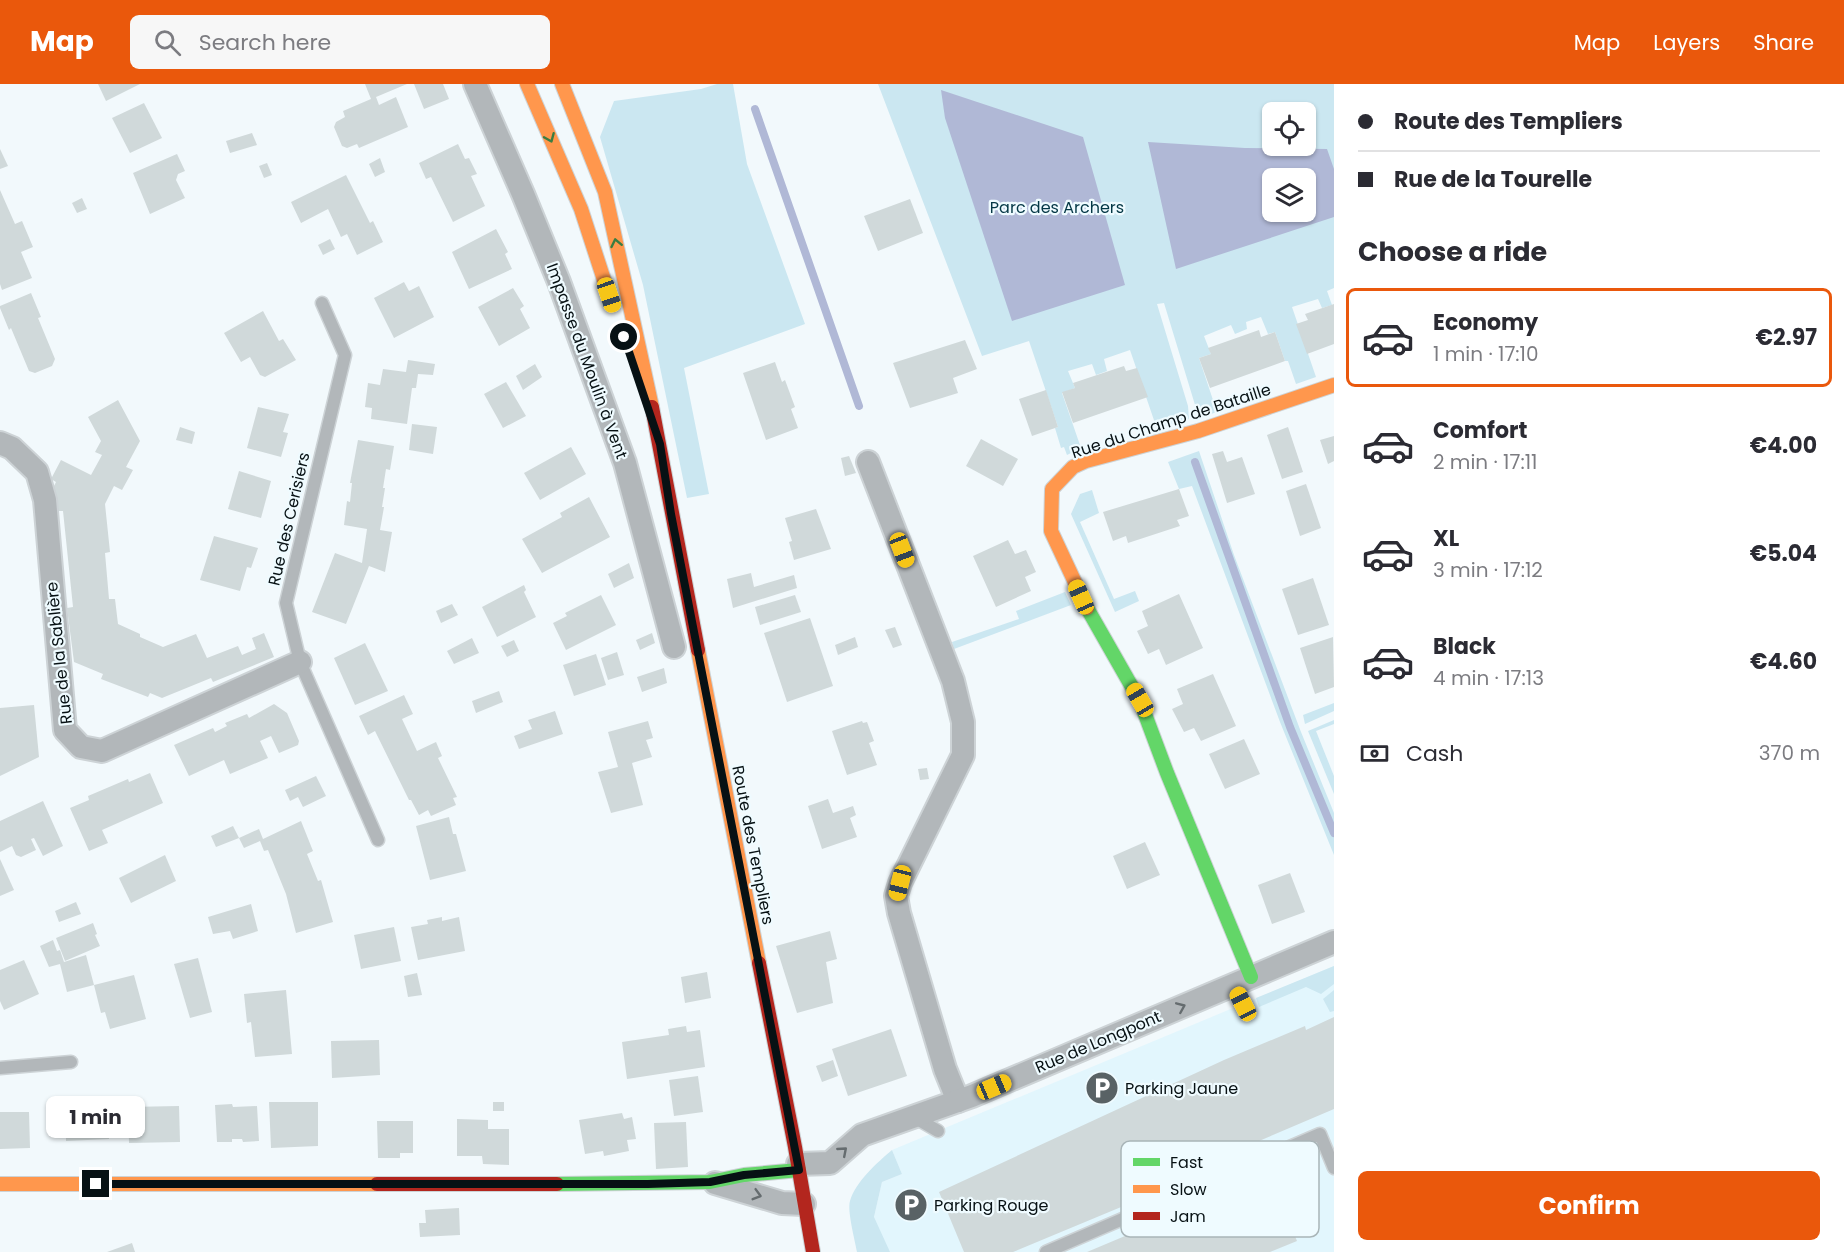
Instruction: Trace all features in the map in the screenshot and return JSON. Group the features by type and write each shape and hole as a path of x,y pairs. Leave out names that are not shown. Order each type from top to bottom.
{"street":[{"name":"Impasse du Moulin à Vent","path":"475,84 559,282 625,463 674,647"},
{"path":"527,84 580,209 611,299"},
{"name":"Route des Templiers","path":"562,84 604,192 660,444 671,514 813,1252"},
{"name":"Route des Templiers","path":"618,321 660,444"},
{"name":"Rue du Champ de Bataille","path":"1242,988 1172,784 1140,700 1081,597 1051,531 1052,489 1073,467 1086,461 1198,430 1334,385"},
{"name":"Rue de la Sablière","path":"0,443 12,448 37,471 45,500 65,730 81,747 102,751 300,662"},
{"path":"868,462 953,681 963,722 963,755 900,883 897,896 899,913 945,1069 958,1101"},
{"name":"Rue de Longpont","path":"798,1167 830,1163 862,1135 958,1101 1242,988 1334,942"},
{"path":"0,1184 648,1184 710,1182 798,1167"},
{"path":"710,1182 782,1203 804,1203"}],"lane":[{"name":"Rue des Cerisiers","path":"322,303 345,355 286,603 300,662 378,840"},
{"path":"0,1068 71,1062"},
{"path":"914,1117 938,1131"},
{"path":"1304,1141 1320,1134 1334,1168"},
{"path":"1046,1252 1121,1220"}],"shaded area":[{"path":"941,90 1083,137 1125,285 1012,321 945,118"},
{"path":"1148,142 1262,148 1262,156 1316,156 1316,149 1327,149 1334,169 1334,217 1176,269"},
{"path":"1334,966 1334,1252 878,1252 874,1217 882,1182 902,1174 892,1150"}],"green space":[{"path":"717,84 733,84 747,164 805,324 684,368 709,494 687,498 643,285 600,137 614,101 701,89"},
{"name":"Parc des Archers","path":"878,84 1334,84 1334,288 1327,291 1332,305 1322,308 1318,299 1292,307 1316,377 1296,384 1275,332 1268,334 1261,317 1246,322 1247,329 1235,334 1231,325 1204,336 1211,354 1199,358 1217,412 1199,418 1164,303 1157,304 1188,406 1189,419 1157,429 1130,350 1104,359 1107,371 1096,375 1092,364 1068,371 1075,388 1062,393 1081,448 1067,455 1064,447 1061,448 1055,428 1058,427 1029,341 982,356"},
{"path":"1199,451 1234,555 1334,813 1334,855 1280,722 1192,486 1179,489 1168,462"},
{"path":"1092,490 1099,513 1080,522 1114,599 1135,591 1139,601 1115,612 1071,514 1080,494"},
{"path":"1065,592 1071,605 954,649 952,642 1019,619 1016,611"},
{"path":"1334,703 1334,711 1305,724 1303,715"},
{"path":"1334,720 1334,724 1316,731 1334,776 1334,794 1308,731"},
{"path":"1334,966 1334,984 1321,994 1306,987 1259,1007 1256,998"},
{"path":"1334,990 1334,1011 1330,1012 1323,999"},
{"path":"892,1150 902,1174 882,1182 874,1217 890,1252 857,1252 850,1218 850,1201 857,1186"}],"building":[{"path":"98,84 140,84 106,101"},
{"path":"365,84 407,84 376,97 379,105 396,97 408,127 359,148 357,144 347,148 342,146 334,127 336,122 345,117 343,111 371,99"},
{"path":"414,84 443,84 449,99 424,109"},
{"path":"144,103 162,138 130,153 112,118"},
{"path":"252,133 257,145 230,153 226,141"},
{"path":"458,144 465,159 469,158 477,174 471,176 485,206 453,222 431,177 426,179 419,163"},
{"path":"0,149 8,166 0,169"},
{"path":"177,154 185,171 178,174 176,180 185,198 150,214 133,173"},
{"path":"380,158 385,172 375,177 369,164"},
{"path":"267,163 272,175 264,178 259,166"},
{"path":"346,175 370,223 373,221 383,242 357,255 347,234 341,237 328,209 301,223 291,202"},
{"path":"0,190 15,224 22,221 33,247 21,252 32,278 2,290 0,284"},
{"path":"82,198 87,209 77,213 72,203"},
{"path":"910,199 923,233 878,251 864,216"},
{"path":"496,229 508,252 505,254 512,269 469,289 452,252"},
{"path":"330,239 335,249 323,255 318,245"},
{"path":"404,282 409,291 419,286 434,317 394,338 374,298"},
{"path":"513,288 524,306 520,309 530,328 499,346 478,307"},
{"path":"31,293 41,317 38,318 55,359 52,366 35,373 29,371 0,308 0,306"},
{"path":"1334,304 1334,344 1307,354 1296,324 1308,320 1305,314"},
{"path":"263,311 279,341 283,339 296,360 265,377 260,375 250,357 241,362 224,333"},
{"path":"1259,330 1261,337 1275,332 1285,361 1210,388 1199,358 1211,354 1208,348"},
{"path":"965,340 977,369 953,378 958,393 910,408 893,363"},
{"path":"408,360 435,364 433,375 418,374 416,388 412,388 407,424 371,419 372,408 365,407 368,383 380,385 383,369 406,372"},
{"path":"775,362 782,382 785,380 795,407 791,409 798,428 766,440 743,373"},
{"path":"535,364 542,377 523,390 516,376"},
{"path":"1124,366 1126,371 1137,368 1148,397 1073,423 1062,392 1075,388 1073,383"},
{"path":"506,382 526,416 503,428 484,394"},
{"path":"1046,390 1058,427 1032,436 1019,399"},
{"path":"118,400 140,441 126,467 133,470 122,490 114,486 105,504 110,552 105,553 109,599 115,599 118,624 163,647 196,634 207,658 238,646 242,655 256,649 252,638 264,633 274,657 213,682 211,678 162,698 150,693 148,697 101,679 103,674 74,662 67,608 73,607 63,511 53,511 51,492 56,482 51,479 61,460 91,475 102,455 95,452 101,441 88,417"},
{"path":"258,407 289,414 283,432 288,433 281,457 247,448"},
{"path":"412,424 437,427 433,454 409,450"},
{"path":"180,427 195,432 192,444 176,440"},
{"path":"1288,427 1303,472 1282,479 1267,435"},
{"path":"1334,436 1334,461 1328,464 1320,440"},
{"path":"981,439 1018,459 1003,486 966,466"},
{"path":"358,440 394,446 390,470 386,469 380,530 392,532 385,572 369,566 346,624 312,612 335,553 362,563 367,529 344,525 347,501 350,502 352,483 350,483"},
{"path":"571,447 586,474 540,500 524,473"},
{"path":"1223,451 1227,462 1242,457 1255,494 1227,503 1212,454"},
{"path":"849,456 856,473 845,476 841,458"},
{"path":"239,471 271,481 261,518 228,509"},
{"path":"1306,484 1321,528 1300,536 1286,491"},
{"path":"1179,489 1189,516 1177,520 1180,526 1128,543 1126,536 1113,541 1103,512"},
{"path":"589,497 610,537 542,573 522,539 562,517 560,513"},
{"path":"816,509 831,549 794,560 789,542 792,541 785,518"},
{"path":"214,536 258,548 251,568 247,567 240,591 200,580"},
{"path":"1008,540 1015,554 1026,550 1036,572 1025,577 1031,591 996,607 973,556"},
{"path":"629,563 634,578 614,588 608,574"},
{"path":"751,573 754,587 794,575 797,588 733,608 727,579"},
{"path":"1313,578 1329,625 1298,635 1282,589"},
{"path":"524,585 526,590 524,592 536,617 497,637 482,607"},
{"path":"1179,594 1203,648 1166,665 1159,649 1148,654 1137,631 1148,626 1142,611"},
{"path":"601,595 616,625 566,650 553,623 567,616 565,613"},
{"path":"795,595 801,612 760,625 755,607"},
{"path":"452,604 458,615 441,623 436,611"},
{"path":"810,618 833,686 787,702 764,633"},
{"path":"895,627 902,645 893,648 885,630"},
{"path":"652,633 655,643 640,650 636,640"},
{"path":"855,637 858,647 838,655 835,645"},
{"path":"1333,637 1334,687 1315,694 1300,648"},
{"path":"472,638 479,653 454,664 447,651"},
{"path":"514,640 519,651 507,657 501,646"},
{"path":"365,643 388,691 355,705 334,658"},
{"path":"617,652 624,675 608,680 601,658"},
{"path":"596,654 606,685 574,696 563,665"},
{"path":"664,668 667,683 642,692 637,677"},
{"path":"1213,674 1236,726 1201,741 1194,728 1184,732 1172,709 1183,704 1177,689"},
{"path":"499,691 503,702 476,713 472,701"},
{"path":"404,695 413,714 402,719 417,751 436,742 442,756 438,758 457,797 453,798 456,805 431,816 428,810 419,815 409,800 375,731 368,735 359,716"},
{"path":"274,704 287,713 299,741 298,745 279,753 271,736 260,741 268,758 230,774 224,760 189,776 174,745 213,728 215,732 227,726 225,723 247,714 249,718"},
{"path":"34,705 39,757 0,776 0,708"},
{"path":"555,711 563,734 519,749 514,736 532,729 528,720"},
{"path":"648,721 653,738 646,740 652,757 632,763 643,805 611,813 598,772 618,767 608,732"},
{"path":"862,721 867,722 874,741 869,743 877,765 847,775 832,731"},
{"path":"1244,739 1260,774 1225,789 1209,754"},
{"path":"927,768 929,779 920,780 918,769"},
{"path":"150,773 163,803 102,830 108,843 89,851 70,808 89,800 88,796 128,779 129,782"},
{"path":"316,776 326,796 303,807 298,797 290,801 285,790"},
{"path":"828,799 833,813 853,806 856,815 850,818 857,837 822,849 808,806"},
{"path":"43,801 63,846 43,856 34,838 31,839 36,850 21,857 16,855 12,846 0,852 0,821"},
{"path":"449,817 466,871 430,880 416,826"},
{"path":"301,821 313,851 307,854 318,881 321,880 333,922 296,933 286,894 268,850 264,851 260,841 244,848 239,838 259,829 263,839"},
{"path":"233,826 239,838 216,847 211,836"},
{"path":"1145,842 1160,875 1127,889 1113,856"},
{"path":"165,855 176,881 131,903 119,878"},
{"path":"0,859 14,890 0,896"},
{"path":"1290,873 1305,912 1272,924 1258,885"},
{"path":"76,902 81,914 59,922 55,911"},
{"path":"251,904 258,931 233,939 230,931 213,934 208,917"},
{"path":"442,917 442,921 459,917 465,951 418,960 411,927 428,924 427,920"},
{"path":"93,923 100,946 65,961 56,938"},
{"path":"394,927 401,961 361,969 354,935"},
{"path":"830,931 837,959 826,962 833,1003 797,1013 776,946"},
{"path":"53,940 64,962 86,955 94,985 67,992 60,964 49,967 40,946"},
{"path":"198,958 212,1012 190,1018 174,964"},
{"path":"24,960 39,994 4,1010 0,1001 0,970"},
{"path":"707,972 711,998 685,1003 681,977"},
{"path":"417,973 422,995 408,997 404,976"},
{"path":"134,975 146,1019 110,1029 105,1012 101,1013 94,985"},
{"path":"286,990 292,1054 255,1057 251,1022 247,1023 244,994"},
{"path":"1334,1017 1334,1109 1259,1141 1121,1141 1121,1207 1013,1252 964,1252 939,1192 1224,1060 1305,1026 1306,1030"},
{"path":"686,1026 687,1032 700,1030 705,1067 627,1079 622,1042 669,1035 668,1029"},
{"path":"891,1029 907,1076 848,1096 832,1049"},
{"path":"379,1040 380,1075 332,1078 331,1041"},
{"path":"833,1060 838,1076 822,1082 816,1066"},
{"path":"698,1076 703,1112 674,1116 669,1080"},
{"path":"269,1102 318,1102 318,1146 271,1148"},
{"path":"493,1102 504,1102 504,1111 493,1111"},
{"path":"232,1104 233,1107 257,1106 259,1141 243,1142 242,1139 232,1139 232,1142 217,1142 215,1105"},
{"path":"179,1106 180,1142 129,1143 128,1107"},
{"path":"65,1108 108,1108 109,1139 66,1141"},
{"path":"0,1112 29,1112 30,1148 0,1149"},
{"path":"622,1113 624,1119 632,1117 636,1139 627,1140 629,1151 604,1156 603,1151 585,1154 579,1120"},
{"path":"457,1119 488,1120 488,1129 509,1129 509,1165 483,1164 482,1156 457,1156"},
{"path":"377,1121 413,1121 413,1153 400,1153 400,1158 378,1158"},
{"path":"686,1122 688,1167 656,1169 654,1123"},
{"path":"459,1208 460,1235 420,1237 419,1223 426,1223 425,1210"},
{"path":"1123,1237 1295,1237 1297,1241 1270,1252 1087,1252"},
{"path":"132,1243 135,1252 107,1252"}],"waterway":[{"path":"755,109 859,406"},
{"path":"1195,462 1290,727 1334,833"}],"traffic: fast":[{"path":"1087,608 1140,701 1167,773 1251,977"},
{"path":"557,1184 710,1182 744,1175 799,1170"}],"traffic: slow":[{"path":"527,84 581,209 607,289"},
{"path":"562,84 605,192 652,407"},
{"path":"1087,608 1051,531 1052,489 1073,467 1086,461 1198,431 1334,385"},
{"path":"698,650 759,963"},
{"path":"0,1184 377,1184"}],"traffic: jam":[{"path":"652,407 698,650"},
{"path":"759,963 813,1252"},
{"path":"377,1184 557,1184"}],"place":[{"name":"Parking Jaune","path":"1102,1088"},
{"name":"Parking Rouge","path":"911,1205"}],"route":[{"path":"96,1184 648,1184 710,1182 744,1175 799,1170 671,514 660,444 624,337"}]}
